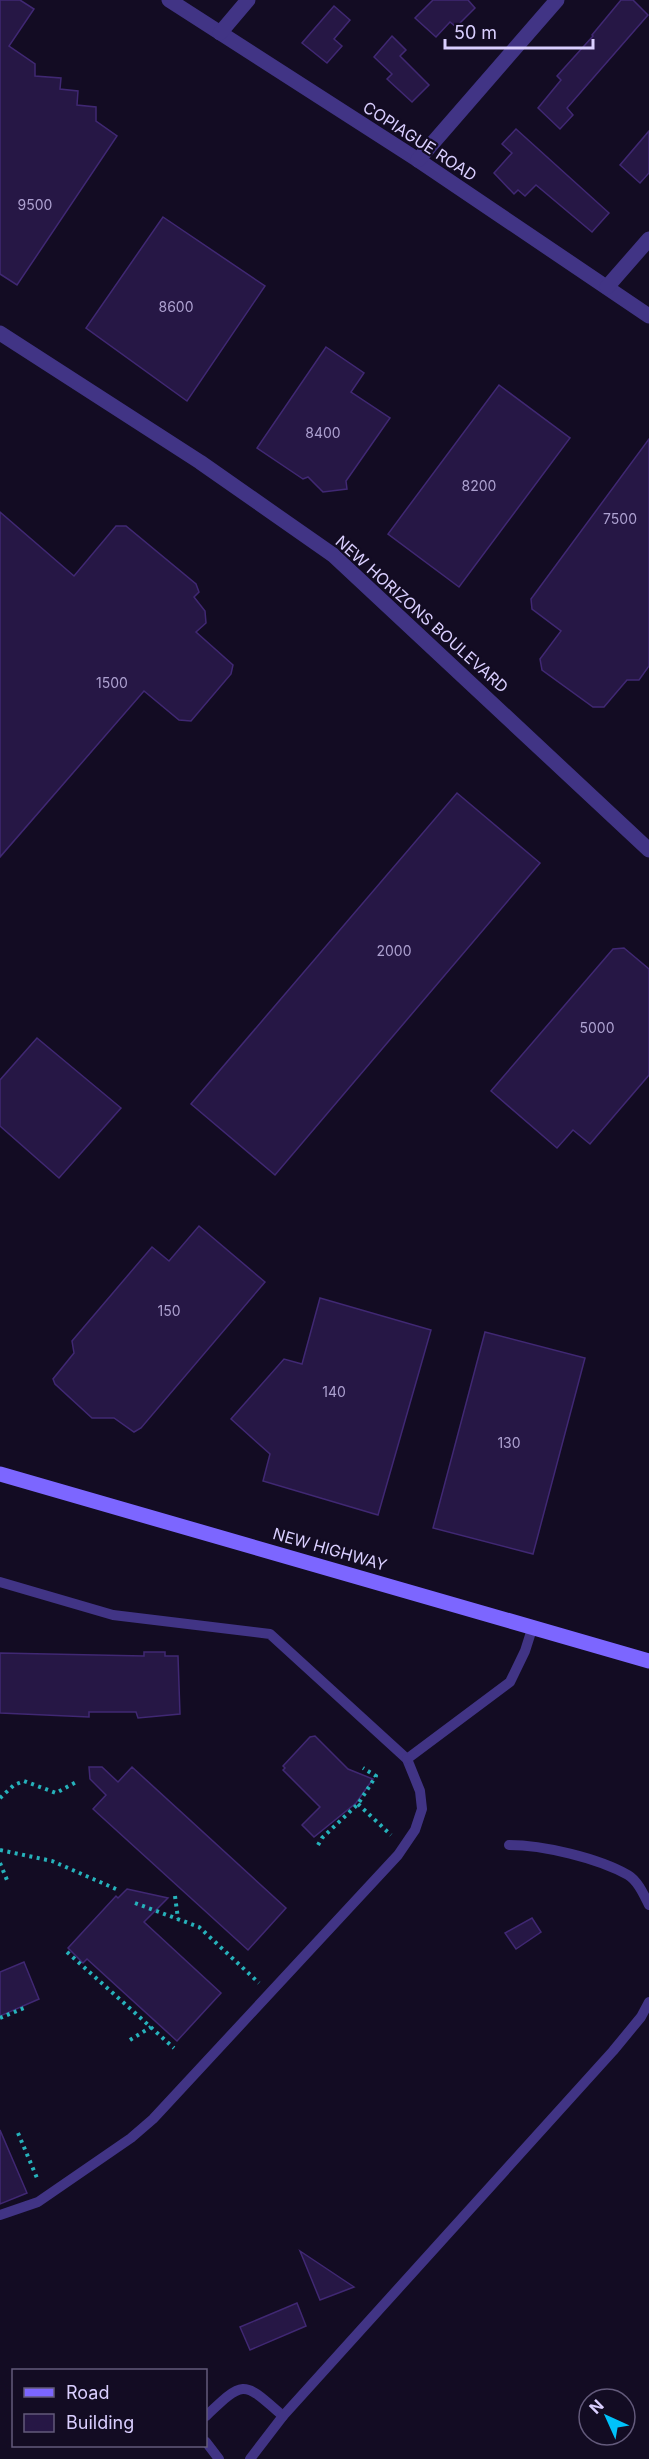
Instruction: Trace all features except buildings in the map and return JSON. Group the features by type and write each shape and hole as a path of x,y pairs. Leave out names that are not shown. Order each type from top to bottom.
{"main road":[{"name":"NEW HIGHWAY","path":"0,1474 649,1661"}],"street":[{"name":"COPIAGUE ROAD","path":"169,0 418,160 649,316"},
{"path":"220,33 248,0"},
{"path":"418,160 558,0"},
{"path":"607,287 649,238"},
{"name":"NEW HORIZONS BOULEVARD","path":"0,333 200,462 333,555 649,850"}],"lane":[{"path":"0,1582 113,1615 270,1634 407,1759 420,1791 422,1809 415,1830 398,1856 153,2119 131,2138 38,2202 0,2215"},
{"path":"407,1759 510,1682 525,1651 532,1629"},
{"path":"509,1845 534,1845 629,1876 643,1891 649,1905"},
{"path":"250,2459 283,2416 613,2051 641,2017 649,2002"},
{"path":"207,2415 231,2392 242,2387 253,2390 283,2416"},
{"path":"207,2443 219,2459"}],"path":[{"path":"318,1845 322,1838 358,1804 376,1776 363,1768"},
{"path":"0,1798 14,1785 24,1781 57,1793 78,1781"},
{"path":"358,1804 391,1835"},
{"path":"0,1850 52,1861 116,1889"},
{"path":"0,1863 7,1880"},
{"path":"175,1896 178,1919"},
{"path":"135,1903 199,1927 260,1983"},
{"path":"67,1952 174,2048"},
{"path":"0,2018 24,2008"},
{"path":"130,2040 151,2027"},
{"path":"18,2133 37,2178"}]}
